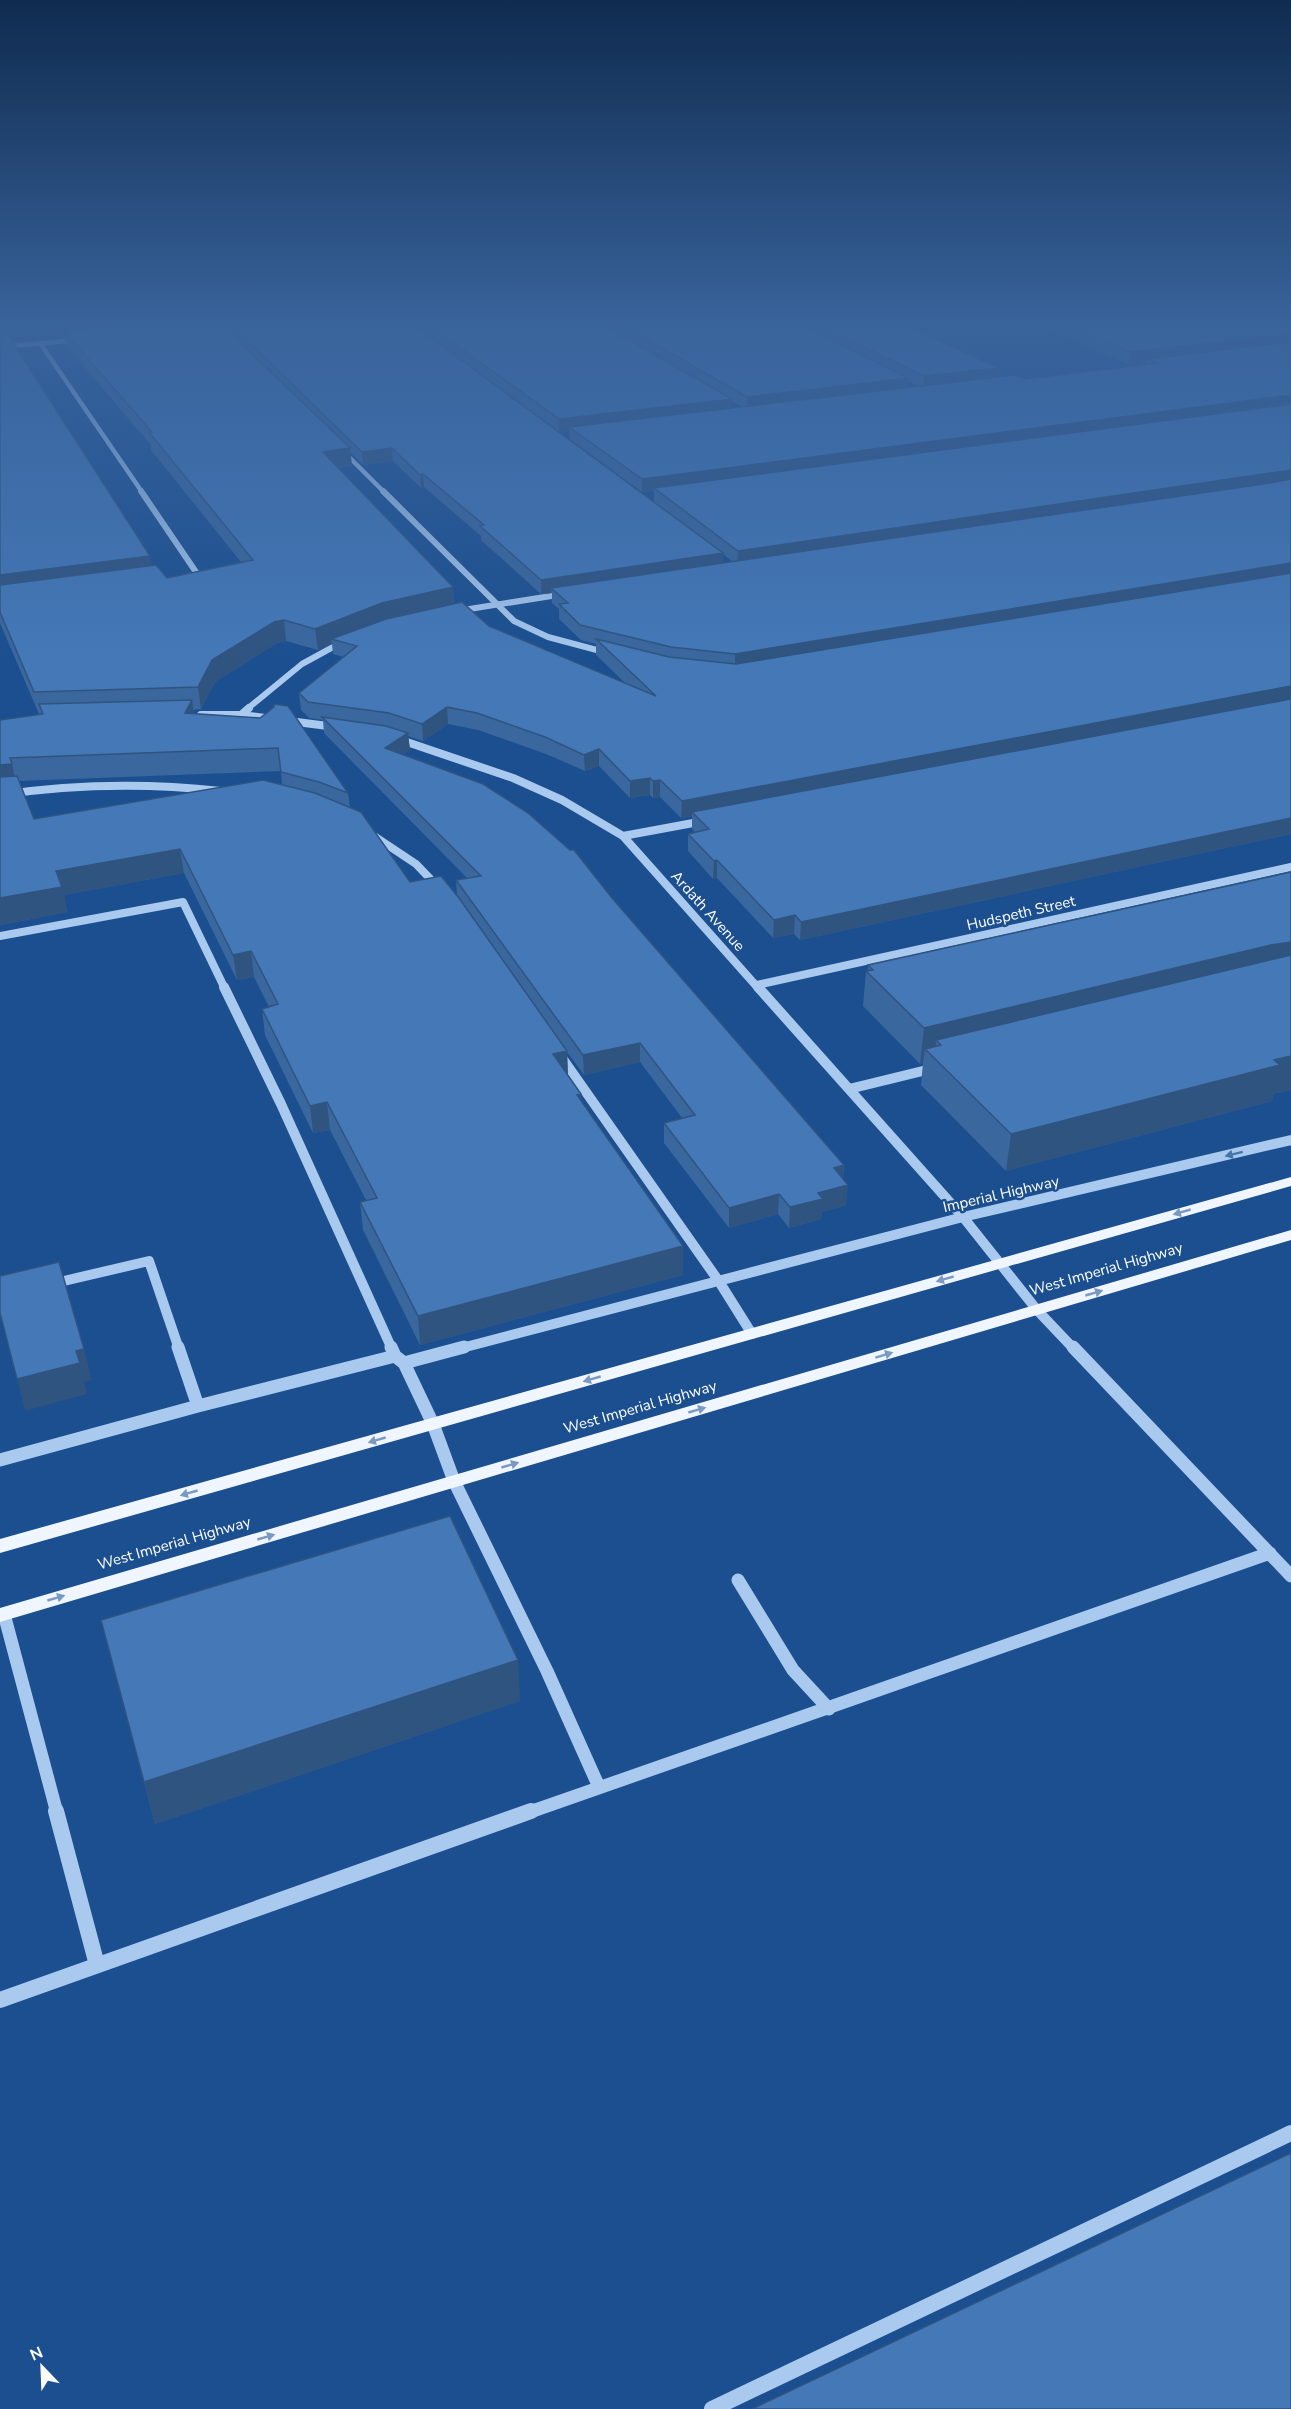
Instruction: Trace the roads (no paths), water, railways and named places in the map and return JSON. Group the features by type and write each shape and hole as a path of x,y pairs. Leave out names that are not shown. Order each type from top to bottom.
{"main road":[{"path":"0,1546 1291,1181"},
{"name":"West Imperial Highway","path":"2,1614 1291,1235"}],"street":[{"path":"103,435 198,575 175,578"},
{"path":"334,443 514,621 529,630 614,655"},
{"path":"444,614 573,593"},
{"path":"241,715 273,684 306,661 351,639"},
{"path":"197,715 241,715 349,729"},
{"name":"Ardath Avenue","path":"389,736 513,778 562,800 623,836 963,1217 1037,1310 1291,1576"},
{"path":"0,795 62,788 116,786 170,787 229,792"},
{"path":"623,836 717,818"},
{"path":"363,829 398,850 431,877 445,894"},
{"name":"Hudspeth Street","path":"757,985 1291,867"},
{"path":"0,936 183,902 281,1104 399,1360 433,1424 454,1481 547,1671 599,1787"},
{"path":"555,1047 720,1282 752,1334"},
{"path":"849,1089 942,1066"},
{"name":"Imperial Highway","path":"0,1460 198,1406 720,1282 963,1217 1291,1140"},
{"path":"41,1286 149,1261 198,1406"},
{"path":"0,2000 599,1787 829,1709 1270,1553"},
{"path":"738,1580 793,1670 829,1709"},
{"path":"2,1614 97,1965"},
{"path":"712,2409 1291,2133"}]}
